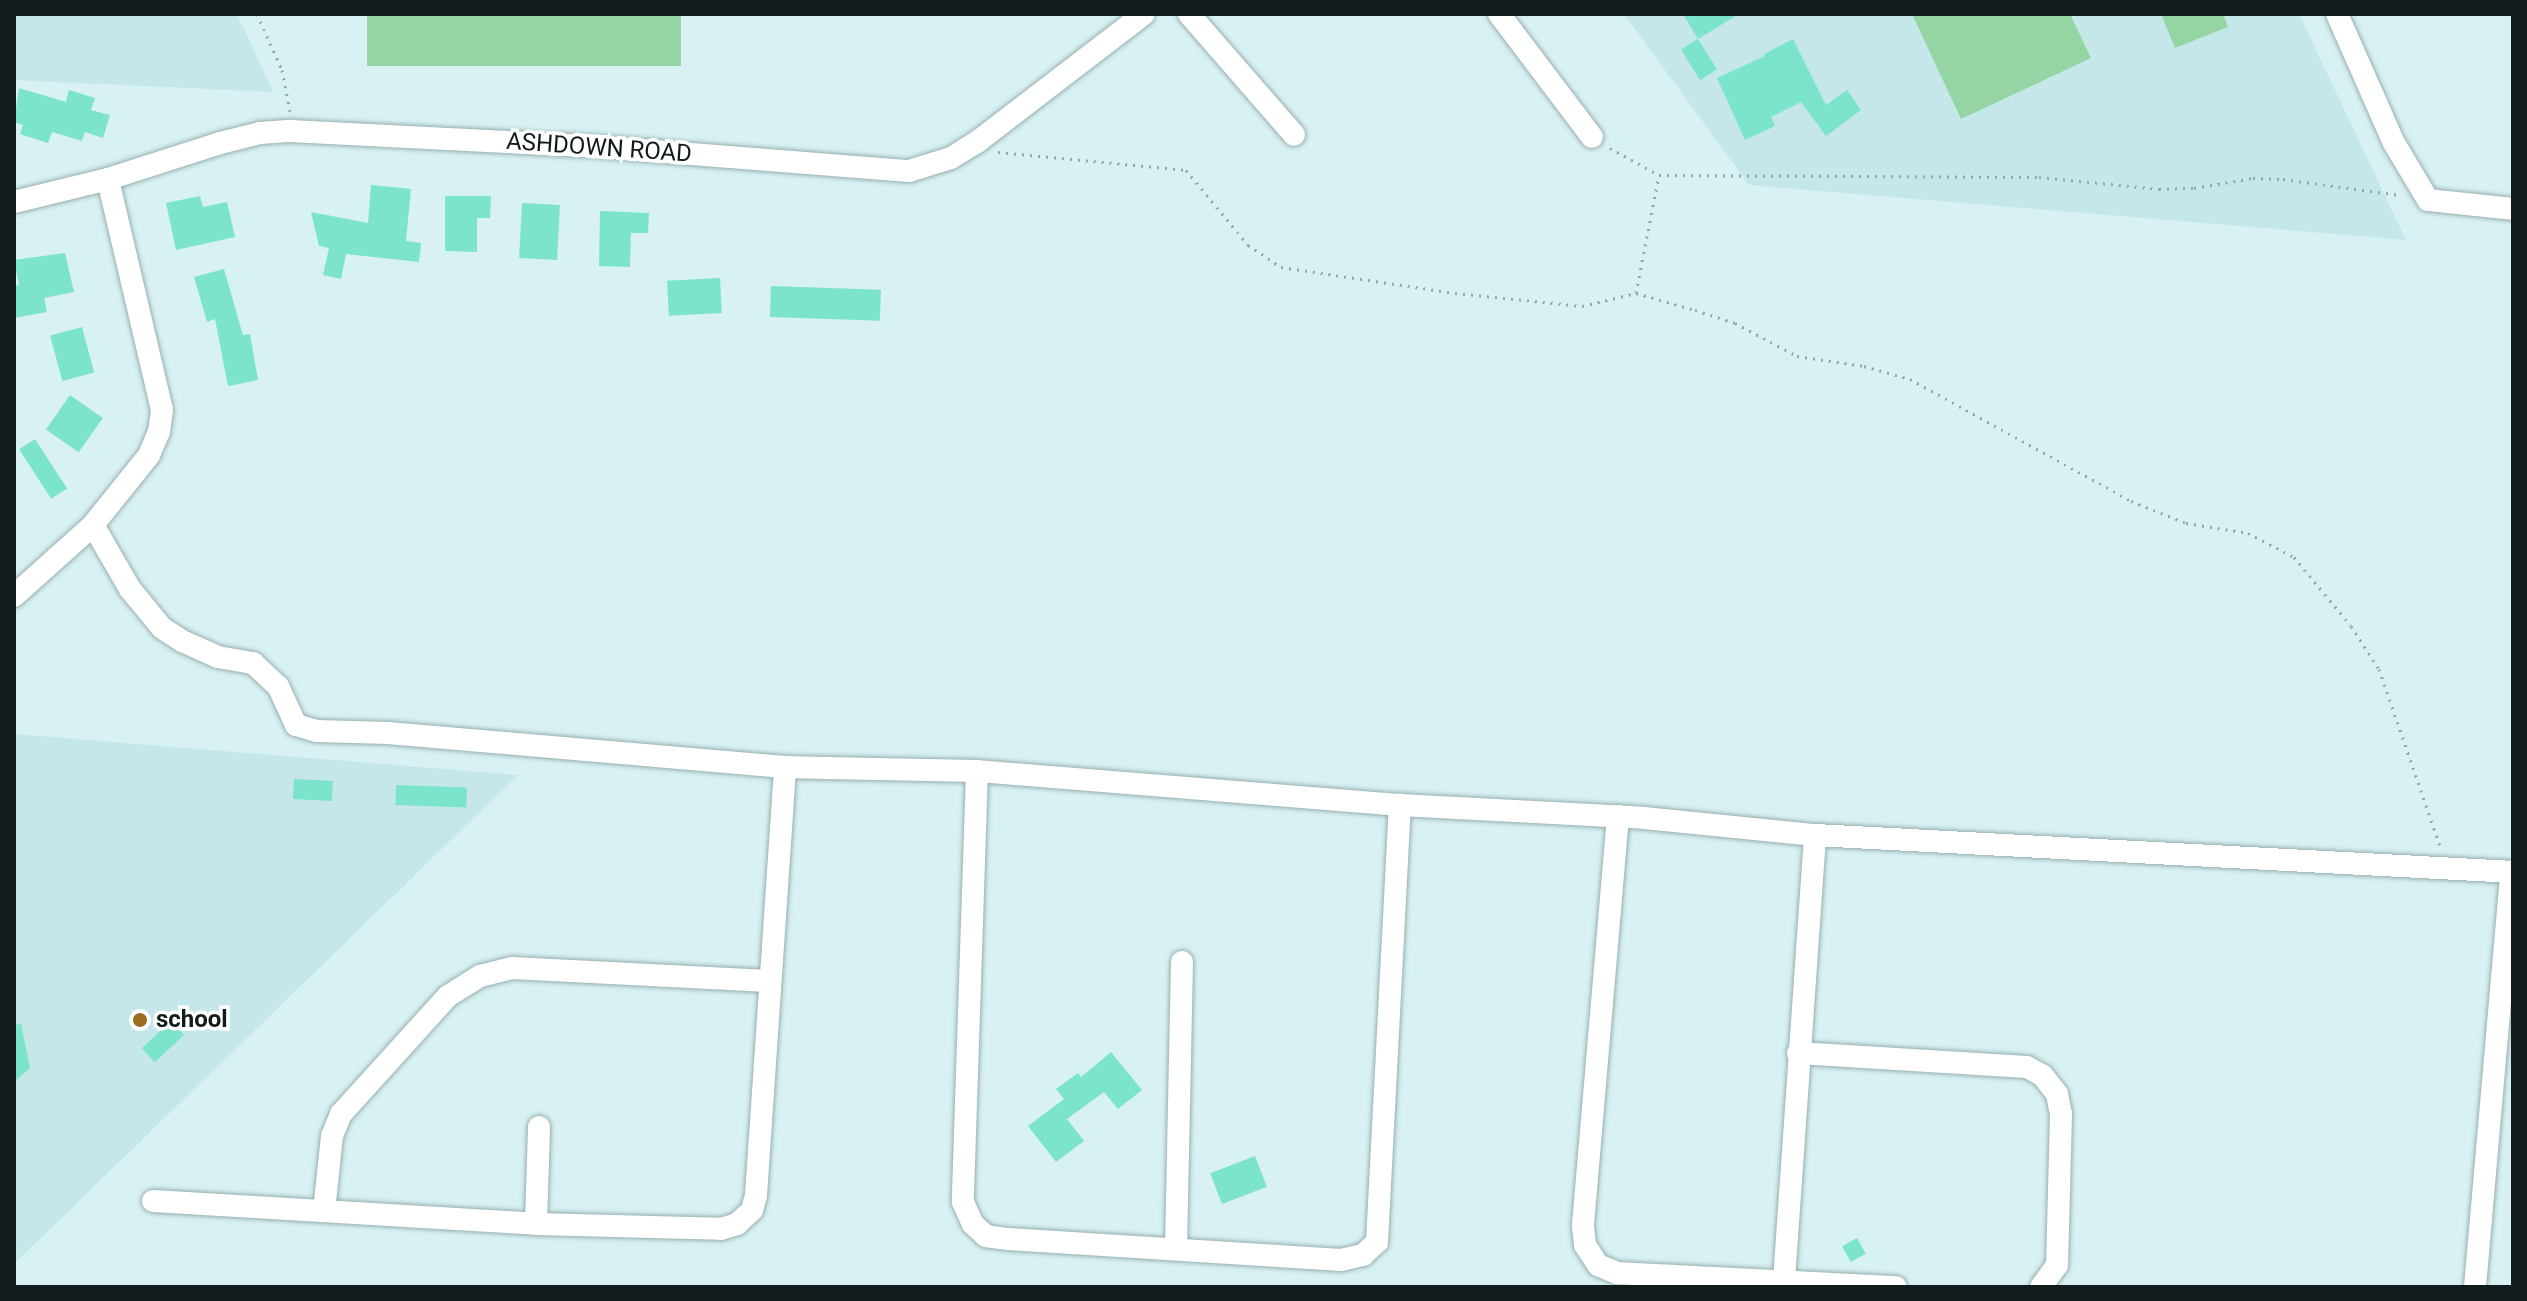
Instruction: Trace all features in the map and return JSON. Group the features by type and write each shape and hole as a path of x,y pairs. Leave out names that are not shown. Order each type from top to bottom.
{"street":[{"name":"ASHDOWN ROAD","path":"14,202 108,179 220,143 260,133 291,131 590,146 909,171 951,158 977,142 1144,14"},
{"path":"1189,14 1294,135"},
{"path":"1499,14 1592,137"},
{"path":"2337,14 2394,143 2428,200 2513,209"},
{"path":"14,596 93,525 149,455 159,432 162,410 108,179"},
{"path":"93,525 130,589 162,628 218,657 253,663 278,686 296,725 306,730 388,733 785,767 977,771 1400,805 1618,816 1815,835 2447,866 2512,872 2475,1287"},
{"path":"153,1201 536,1224 721,1229 737,1224 752,1210 756,1195 768,981 785,767"},
{"path":"977,771 963,1202 973,1224 986,1236 1341,1260 1363,1255 1377,1242 1400,805"},
{"path":"1618,816 1583,1226 1585,1245 1598,1265 1617,1273 1896,1287"},
{"path":"1784,1280 1815,835"},
{"path":"1176,1248 1182,962"},
{"path":"324,1211 332,1136 341,1114 448,996 480,976 513,968 768,981"},
{"path":"1798,1053 2027,1067 2043,1076 2057,1094 2061,1114 2057,1265 2041,1287"},
{"path":"536,1224 539,1127"}],"path":[{"path":"257,14 282,70 291,131"},
{"path":"1592,137 1659,175 2039,177 2159,189 2194,188 2253,178 2283,179 2428,200"},
{"path":"987,153 1143,163 1186,170 1248,245 1281,267 1455,293 1582,306 1636,293 1735,323 1797,356 1864,366 1910,379 2131,501 2186,523 2248,533 2294,557 2351,626 2379,669 2447,866"},
{"path":"1636,293 1659,175"}],"shaded area":[{"path":"14,14 237,14 273,92 14,80"},
{"path":"1624,14 2299,14 2406,240 1749,185"},
{"name":"school","path":"14,734 518,775 14,1264"}],"green space":[{"path":"367,14 681,14 681,66 367,66"},
{"path":"1912,14 2070,14 2091,58 1961,119"},
{"path":"2161,14 2223,14 2228,27 2175,48"}],"building":[{"path":"1683,14 1739,14 1698,39"},
{"path":"1698,39 1717,70 1700,80 1681,50"},
{"path":"1793,39 1826,105 1847,90 1861,110 1826,136 1801,102 1771,117 1775,126 1745,140 1717,78"},
{"path":"19,88 66,102 69,90 95,98 91,110 110,115 103,138 85,132 82,141 52,132 48,143 20,134 23,125 14,122"},
{"path":"371,185 411,189 406,241 421,243 419,262 346,254 341,279 323,275 329,248 319,246 311,212 368,223"},
{"path":"200,196 203,207 227,202 235,237 176,250 166,203"},
{"path":"445,196 491,196 490,218 477,218 477,252 445,251"},
{"path":"522,203 560,205 557,260 519,258"},
{"path":"600,211 649,213 648,233 631,233 630,267 599,266"},
{"path":"65,253 74,292 44,298 47,312 14,318 14,286 19,285 14,260"},
{"path":"224,269 243,335 250,334 258,380 228,386 215,319 207,322 194,277"},
{"path":"720,278 722,313 669,316 667,281"},
{"path":"771,286 881,290 880,321 770,317"},
{"path":"82,327 94,372 62,381 50,336"},
{"path":"70,395 103,418 79,452 46,429"},
{"path":"35,439 67,488 51,499 19,449"},
{"path":"294,779 333,781 332,801 293,799"},
{"path":"396,785 467,787 466,807 395,805"},
{"path":"171,1021 184,1035 155,1062 142,1048"},
{"path":"21,1024 30,1068 14,1082 14,1025"},
{"path":"1111,1052 1142,1090 1118,1109 1104,1092 1067,1119 1084,1141 1056,1162 1028,1126 1064,1099 1056,1089 1078,1073 1081,1077"},
{"path":"1255,1156 1267,1187 1222,1204 1210,1173"},
{"path":"1857,1238 1866,1254 1851,1262 1842,1246"}],"place":[{"name":"school","path":"140,1020"}]}
